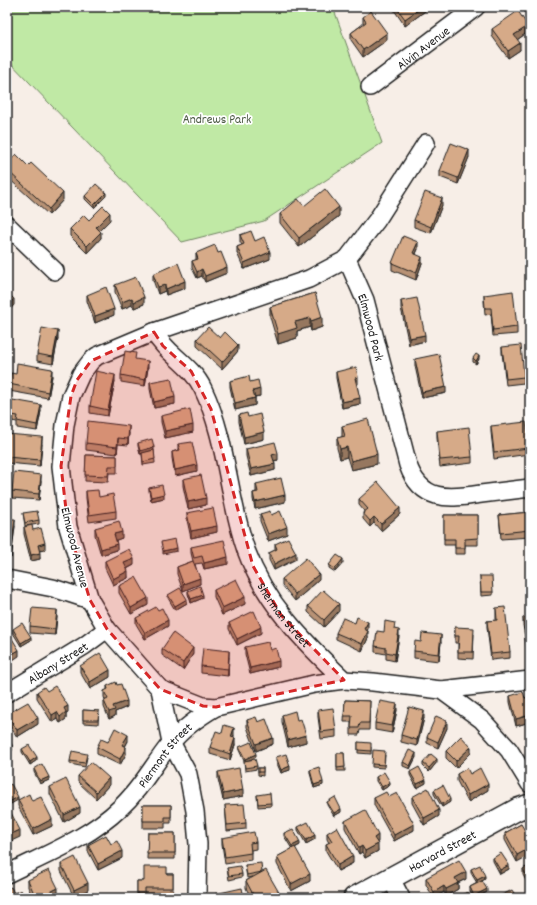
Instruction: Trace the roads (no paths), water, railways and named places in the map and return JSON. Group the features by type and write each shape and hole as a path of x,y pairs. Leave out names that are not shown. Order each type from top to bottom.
{"street":[{"name":"Alvin Avenue","path":"370,87 476,7"},
{"path":"154,332 309,279 347,258 377,220 426,143"},
{"path":"7,225 55,271"},
{"name":"Elmwood Park","path":"347,258 365,300 408,464 414,479 430,493 446,498 530,488"},
{"name":"Elmwood Avenue","path":"154,332 110,350 91,361 77,380 68,406 62,449 62,488 68,528 90,600 107,629 160,689 203,706 216,708"},
{"name":"Sherman Street","path":"154,332 160,342 191,371 202,388 211,409 219,437 246,550 269,597 294,629 344,680"},
{"path":"7,579 53,588 90,600"},
{"name":"Albany Street","path":"7,693 84,646 107,629"},
{"path":"344,680 441,690 530,680"},
{"name":"Piermont Street","path":"7,874 91,830 113,816 140,787 171,742 192,722 216,708 314,684 344,680"},
{"name":"Elmwood Avenue","path":"160,689 171,742 188,774 195,812 198,844 197,898"},
{"path":"441,690 482,720 510,750 530,784"},
{"name":"Harvard Street","path":"354,898 518,809 530,805"},
{"path":"391,879 401,898"}],"park label":[{"name":"Andrews Park","path":"217,118"}]}
